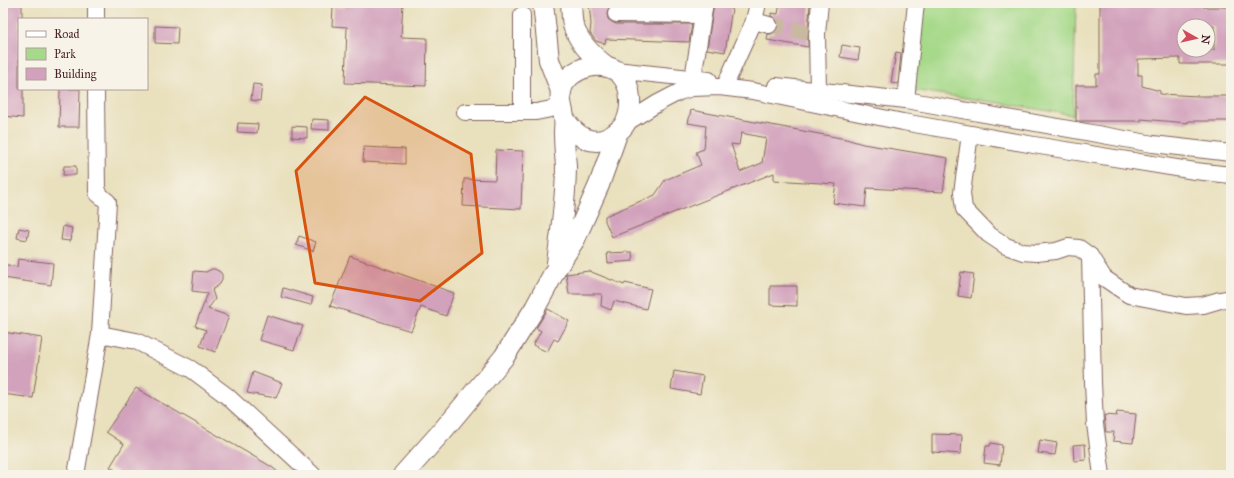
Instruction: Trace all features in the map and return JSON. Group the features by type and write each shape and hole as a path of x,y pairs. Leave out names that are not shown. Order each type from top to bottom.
{"main road":[{"path":"543,3 549,60 562,106 571,129 582,138 593,141 603,141 610,138 622,127"},
{"path":"403,475 444,429 504,357 535,308 556,269 575,239 599,185 622,127 630,100 628,86 622,76 594,57 582,44 574,27 571,3"},
{"path":"556,269 566,168 562,106 564,82 571,74 582,68 592,66 611,69"}],"street":[{"path":"96,3 96,18"},
{"path":"727,81 762,23 758,3"},
{"path":"818,91 813,34 820,3"},
{"path":"906,100 916,3"},
{"path":"616,14 704,9 693,78"},
{"path":"522,15 522,112"},
{"path":"611,69 906,100 1153,144 1231,153"},
{"path":"622,127 658,103 679,92 692,88 719,87 752,91 970,134 1187,170 1231,175"},
{"path":"76,475 100,334 108,202 97,193 96,90"},
{"path":"465,112 536,112 562,106"},
{"path":"970,134 962,193 964,209 988,234 1006,246 1023,252 1036,254 1068,248 1079,248 1090,256 1104,278 1129,295 1186,306 1203,305 1231,298"},
{"path":"1090,256 1094,410 1102,475"},
{"path":"100,334 136,341 191,369 227,396 313,475"}],"highlighted area":[{"path":"365,97 471,154 482,253 420,301 315,283 296,171"}],"green space":[{"path":"919,3 1076,3 1073,115 912,90"}],"building":[{"path":"3,3 22,3 22,18 18,18 18,90 23,90 23,118 3,116"},
{"path":"346,3 403,3 401,37 427,38 426,86 345,83 347,27 332,26 333,7 345,8"},
{"path":"589,3 695,3 695,5 616,4 611,6 607,14 608,19 616,24 692,24 689,42 606,39 605,44 596,41 590,33 591,24"},
{"path":"714,3 733,3 725,52 707,49"},
{"path":"780,3 810,3 808,47 767,40 768,34 772,34 778,28 778,23 776,19 771,16 771,13 778,14"},
{"path":"1100,3 1204,3 1204,7 1231,7 1231,64 1180,64 1180,58 1138,59 1138,75 1142,75 1142,86 1160,91 1160,94 1231,96 1231,121 1188,121 1188,123 1141,119 1141,121 1076,121 1076,85 1096,85 1096,74 1100,74"},
{"path":"155,26 178,27 177,44 155,43"},
{"path":"842,45 860,48 858,60 840,57"},
{"path":"896,52 901,53 898,84 891,83"},
{"path":"253,84 262,85 260,101 251,100"},
{"path":"60,90 80,90 79,127 59,127"},
{"path":"691,110 846,139 863,144 948,158 943,192 867,188 865,207 833,203 836,184 774,180 774,173 612,237 605,221 605,216 655,195 665,180 701,165 696,152 704,149 706,126 688,123","holes":["741,133 766,138 762,163 740,172 731,144 739,145"]},
{"path":"312,119 329,120 329,130 311,129"},
{"path":"238,123 258,124 257,133 237,132"},
{"path":"292,126 307,127 307,138 292,137"},
{"path":"364,147 405,149 405,164 363,162"},
{"path":"496,150 523,151 521,209 463,206 464,179 495,180"},
{"path":"64,166 76,166 76,175 63,175"},
{"path":"63,226 72,228 70,241 61,240"},
{"path":"19,228 29,230 27,240 17,238"},
{"path":"299,236 316,242 313,251 296,245"},
{"path":"632,252 633,261 608,263 607,253"},
{"path":"350,256 454,293 446,316 421,307 411,331 330,306"},
{"path":"18,259 53,263 51,285 3,278 3,264 17,267"},
{"path":"215,269 222,274 222,279 220,284 212,290 215,299 208,309 229,316 215,352 200,346 206,330 195,326 208,293 192,291 194,271 206,272"},
{"path":"589,271 624,285 625,283 651,289 646,309 614,301 611,310 601,306 602,294 569,294 566,274"},
{"path":"961,272 974,274 971,298 958,296"},
{"path":"770,286 797,286 797,306 770,305"},
{"path":"283,288 313,297 311,305 281,297"},
{"path":"548,309 569,321 558,341 554,339 547,352 533,345 541,331 536,328"},
{"path":"267,315 303,326 294,350 259,340"},
{"path":"3,332 42,338 33,398 3,394"},
{"path":"674,371 703,376 700,394 671,389"},
{"path":"253,372 282,383 276,398 247,393"},
{"path":"136,388 272,467 281,475 123,475 110,467 124,444 106,432"},
{"path":"1117,412 1136,414 1133,443 1113,441 1114,432 1106,432 1104,415 1116,416"},
{"path":"932,434 962,435 961,454 932,452"},
{"path":"1040,440 1057,443 1055,455 1038,453"},
{"path":"991,443 1002,445 1000,465 984,463 986,446 990,446"},
{"path":"1085,444 1086,460 1074,461 1073,445"}],"tunnel":[{"path":"769,25 810,33"}]}
